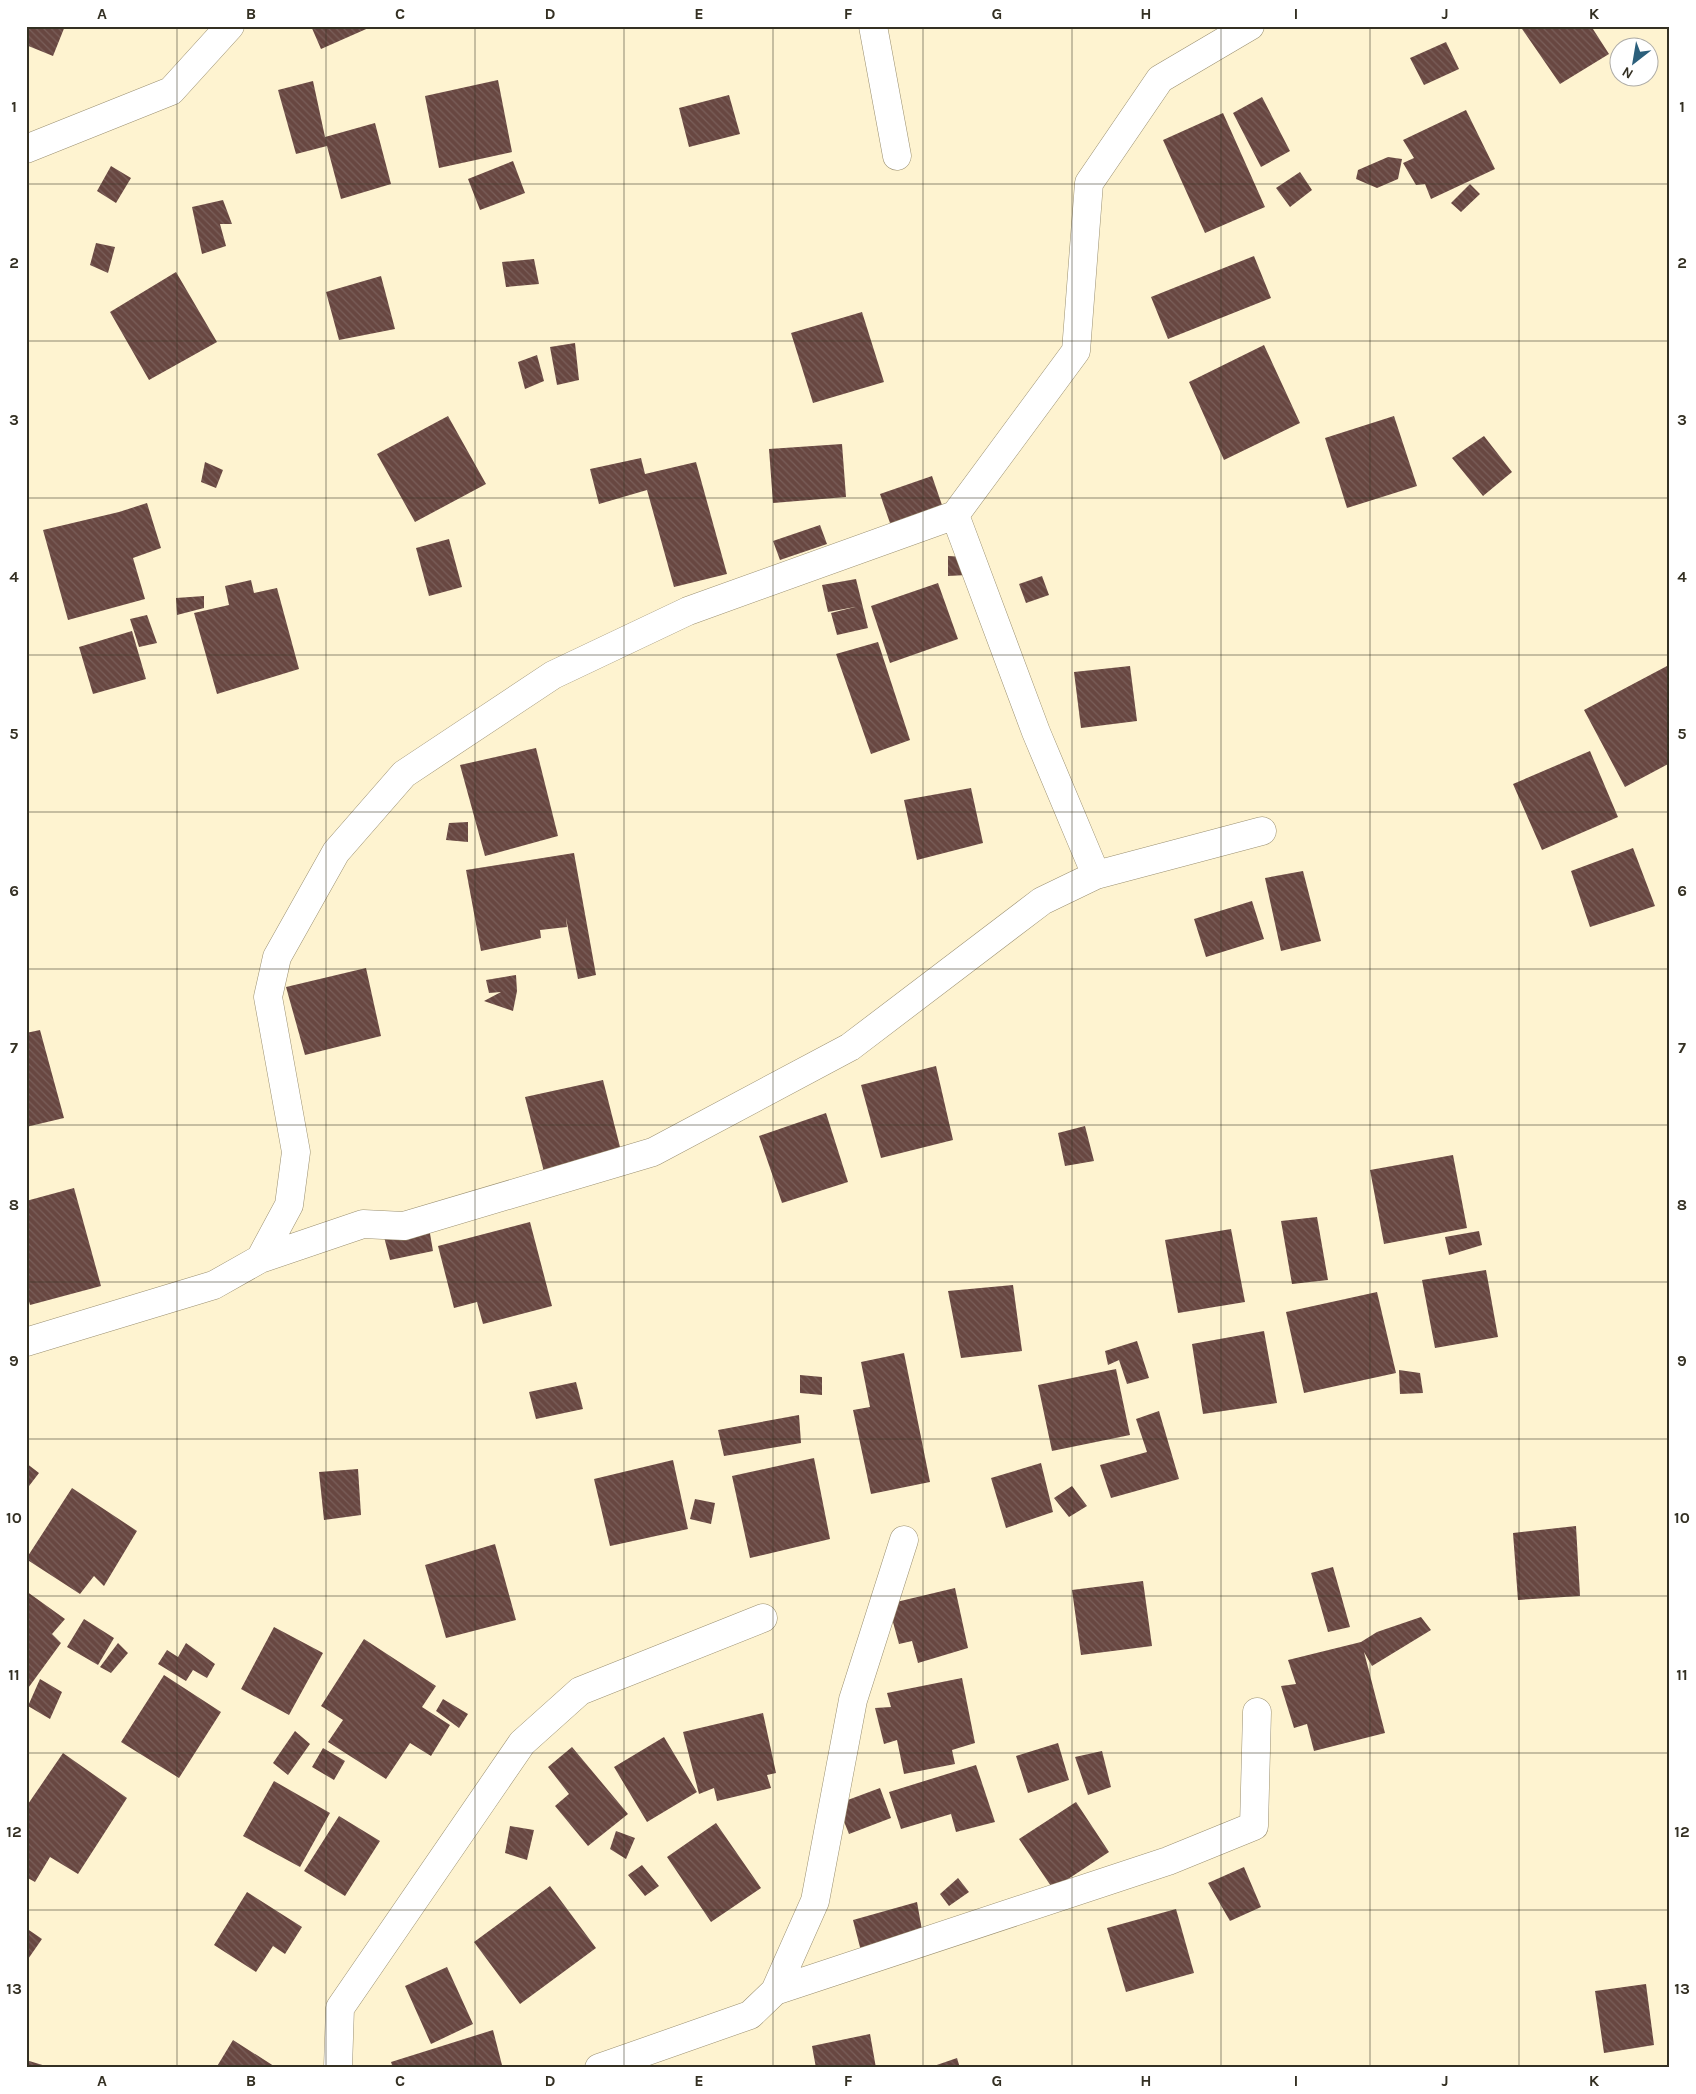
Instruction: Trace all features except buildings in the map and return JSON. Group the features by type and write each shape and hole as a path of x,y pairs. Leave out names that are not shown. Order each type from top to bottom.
{"street":[{"path":"26,149 171,91 230,26"},
{"path":"873,26 897,156"},
{"path":"260,1259 289,1205 296,1152 268,997 277,957 336,852 404,774 554,675 688,611 955,515 1076,351 1089,183 1160,79 1250,26"},
{"path":"955,515 1036,732 1096,875"},
{"path":"26,1342 214,1285 260,1259 363,1224 404,1226 653,1152 850,1047 1042,900 1096,875 1262,831"},
{"path":"599,2068 750,2015 775,1991 815,1901 853,1700 904,1540"},
{"path":"338,2068 340,2008 522,1743 580,1691 763,1618"},
{"path":"775,1991 1168,1861 1254,1826 1257,1712"}]}
